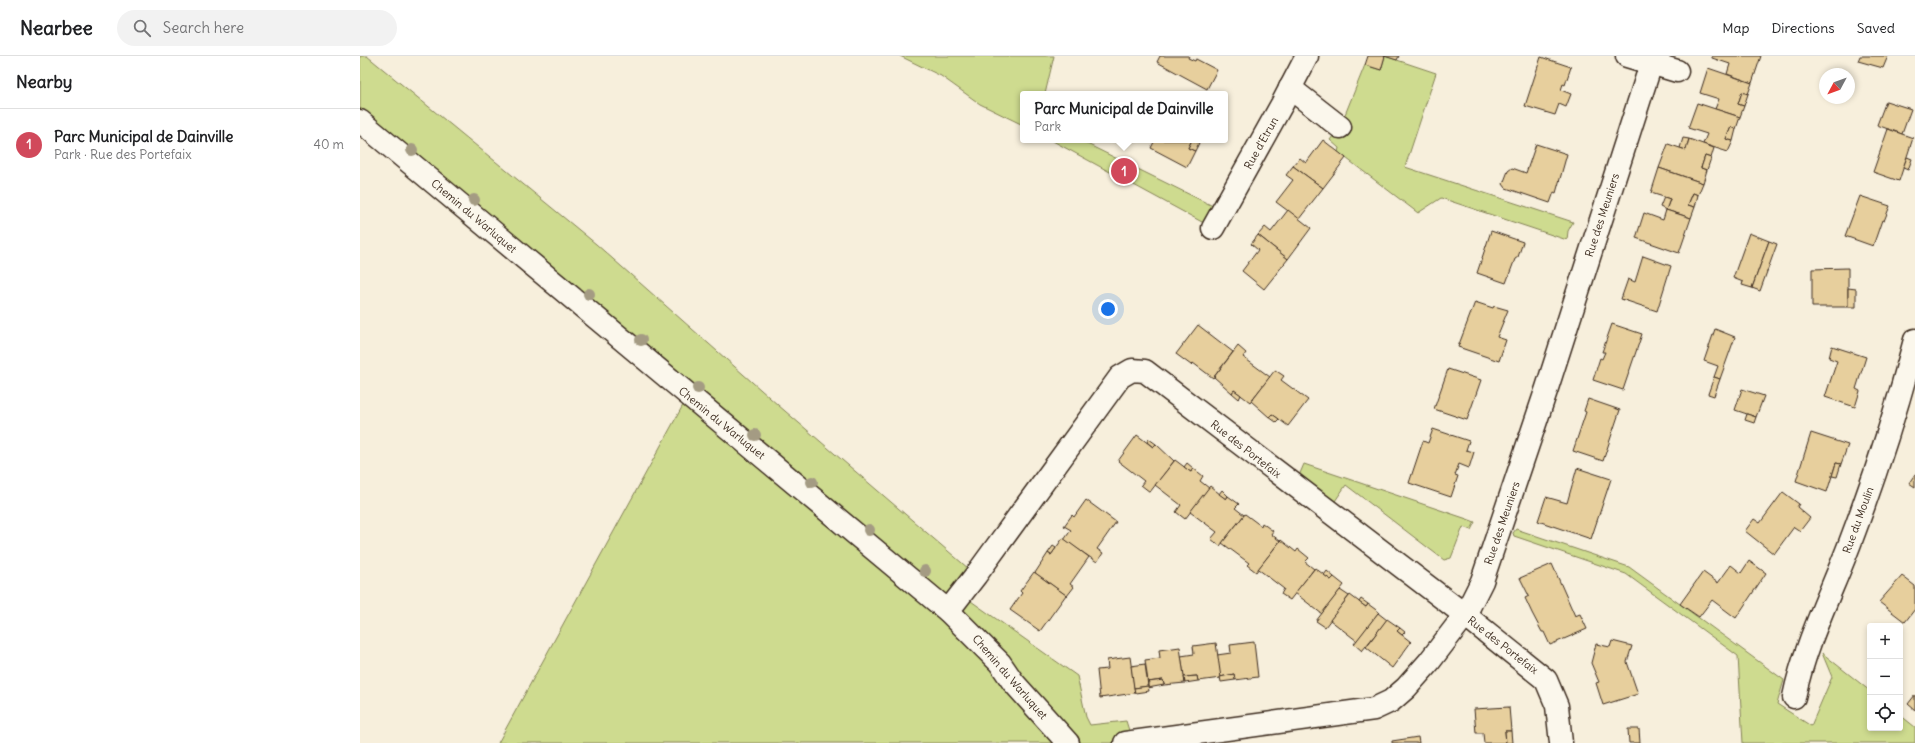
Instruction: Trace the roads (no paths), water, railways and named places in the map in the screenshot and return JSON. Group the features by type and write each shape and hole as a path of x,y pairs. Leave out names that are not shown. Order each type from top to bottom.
{"street":[{"name":"Rue d'Etrun","path":"1213,228 1307,56"},
{"path":"1627,56 1677,71"},
{"name":"Rue des Meuniers","path":"1125,743 1374,709 1391,701 1406,688 1429,662 1465,615 1482,581 1500,532 1650,64"},
{"path":"1290,88 1340,127"},
{"name":"Chemin du Warluquet","path":"360,121 948,611 1000,663 1013,682 1068,743"},
{"name":"Rue du Moulin","path":"1794,697 1798,676 1866,497 1899,400 1915,340"},
{"name":"Rue des Portefaix","path":"948,611 976,575 1120,377 1132,370 1145,371 1465,615 1546,680 1557,706 1561,743"}],"place":[{"name":"Parc Municipal de Dainville","path":"1124,171"}]}
